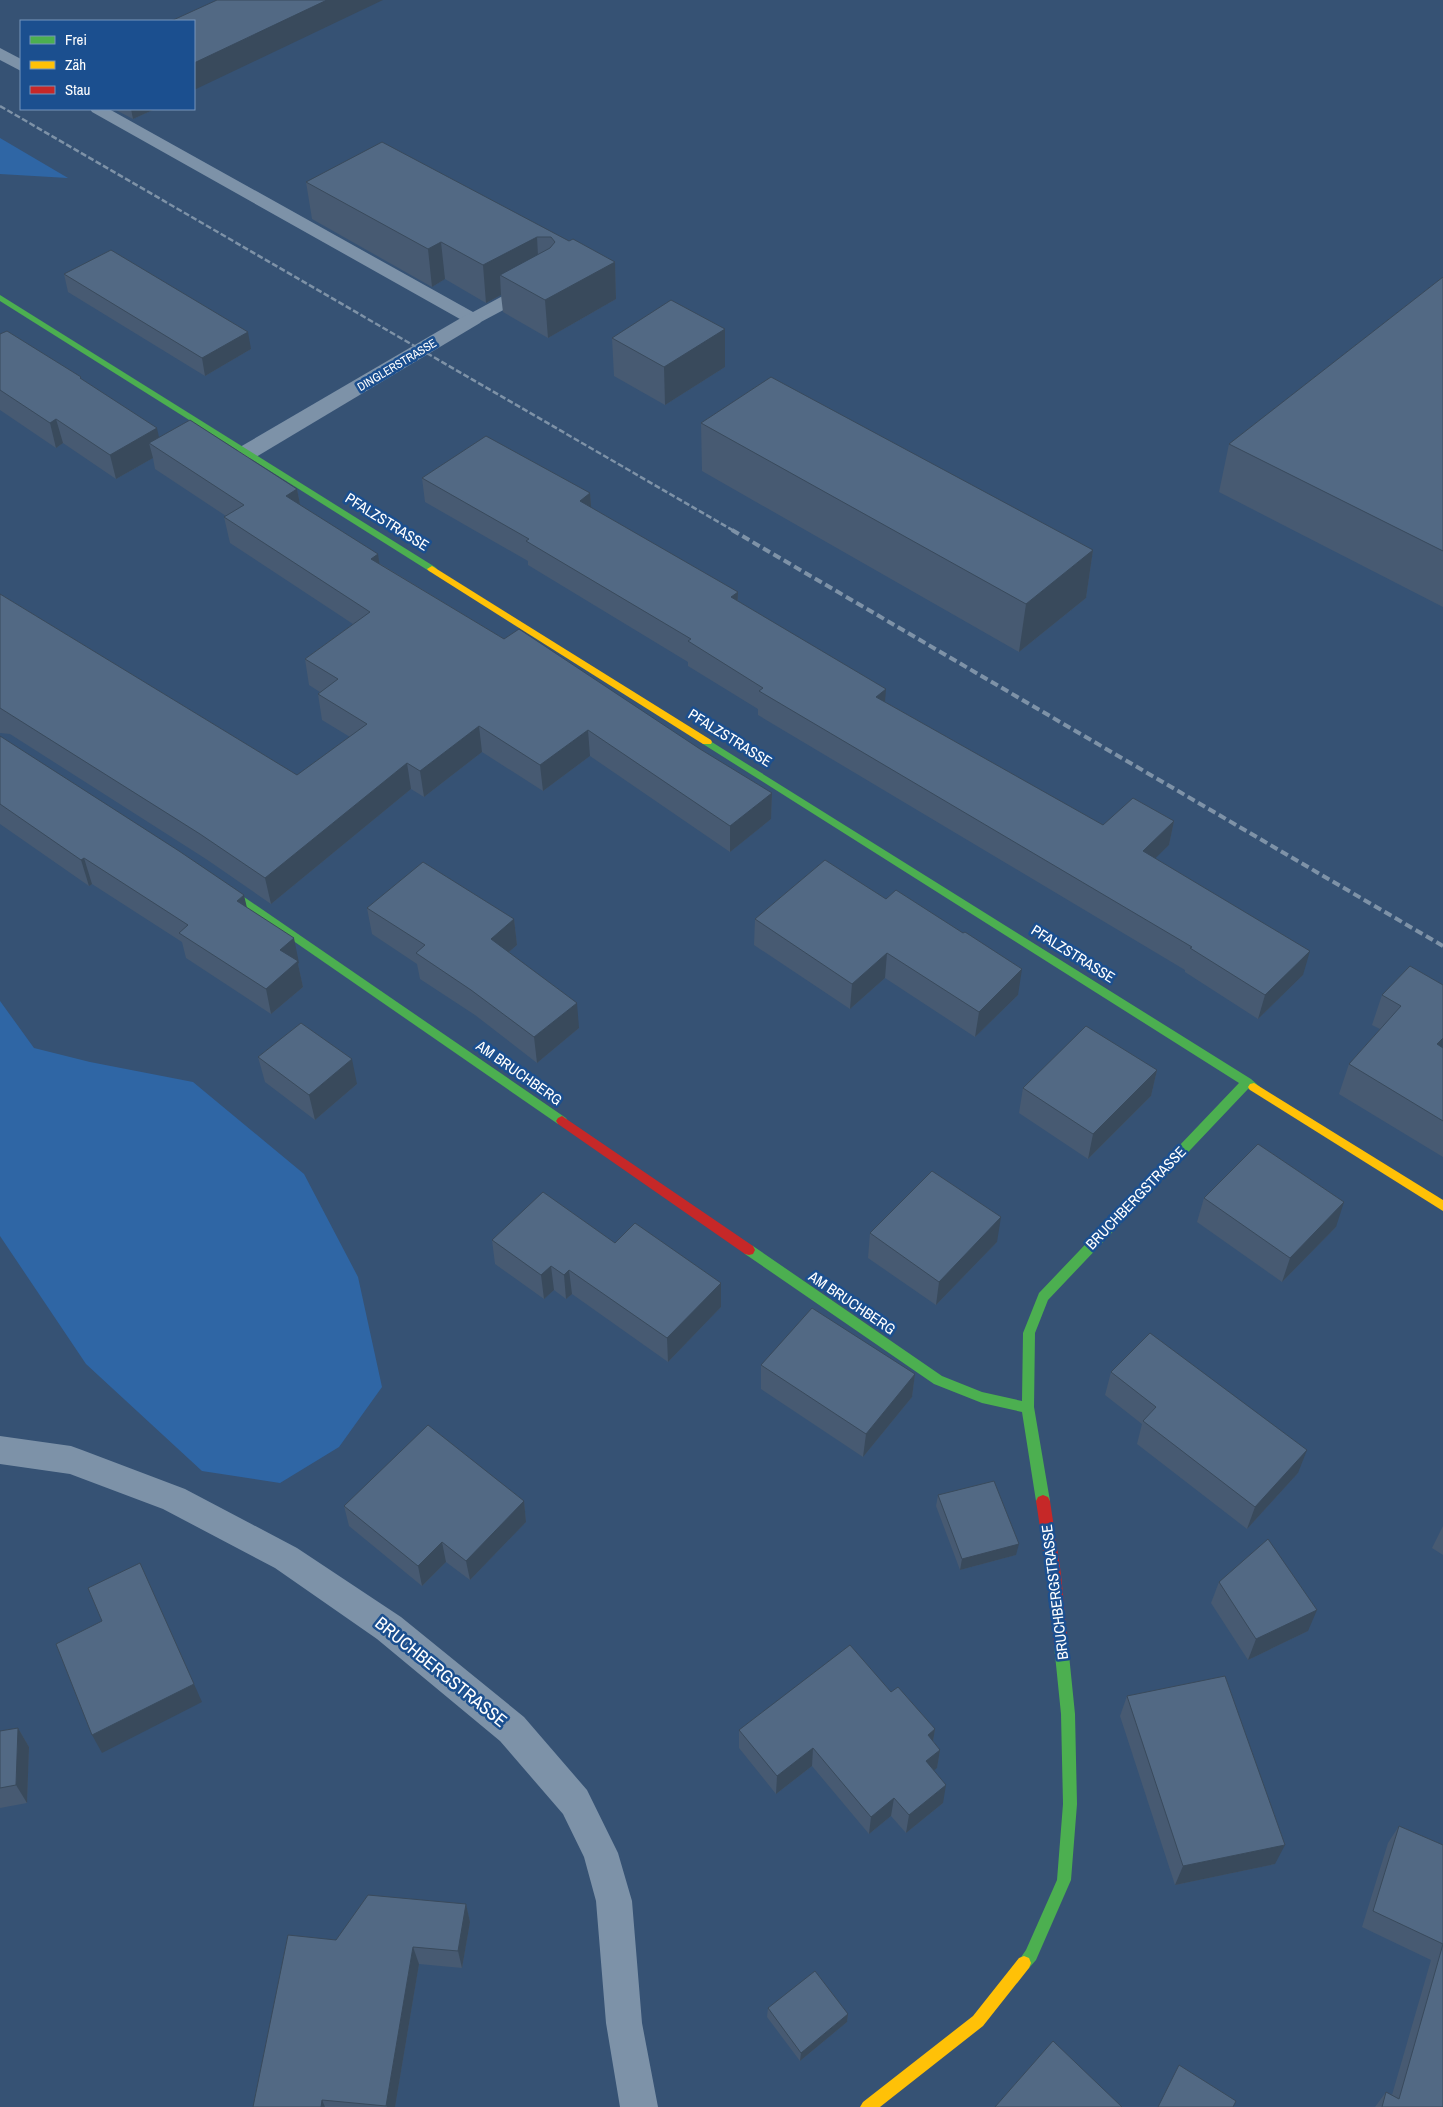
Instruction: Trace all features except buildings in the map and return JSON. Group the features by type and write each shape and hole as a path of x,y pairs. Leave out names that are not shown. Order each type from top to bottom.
{"main road":[{"name":"PFALZSTRASSE","path":"0,297 1443,1206"},
{"name":"AM BRUCHBERG","path":"204,873 938,1380 964,1393 997,1403 1028,1407"},
{"name":"BRUCHBERGSTRASSE","path":"868,2107 978,2021 1031,1955 1064,1880 1070,1804 1068,1714 1054,1574 1028,1407 1029,1333 1043,1297 1247,1082"}],"street":[{"name":"DINGLERSTRASSE","path":"248,452 473,319"},
{"name":"BRUCHBERGSTRASSE","path":"0,1450 71,1460 174,1499 286,1558 389,1628 512,1729 575,1802 600,1852 614,1901 624,2023 639,2107"}],"lane":[{"path":"0,53 20,65"},
{"path":"100,110 473,319"},
{"name":"DINGLERSTRASSE","path":"473,319 546,280"}],"shaded area":[{"path":"0,138 68,178 0,174"},
{"path":"0,1001 34,1048 90,1062 193,1082 304,1174 358,1277 382,1387 339,1447 280,1483 202,1471 86,1364 0,1236"}],"railway":[{"path":"0,106 734,531"},
{"path":"732,530 1443,946"}],"traffic: fast":[{"path":"0,297 432,569"},
{"path":"707,742 1254,1087"},
{"path":"215,881 562,1121"},
{"path":"1043,1501 1028,1407 1029,1333 1043,1297 1247,1082"},
{"path":"749,1250 938,1380 982,1398 1028,1407"},
{"path":"1024,1963 1031,1955 1064,1880 1070,1804 1068,1714 1061,1645"}],"traffic: slow":[{"path":"432,569 707,742"},
{"path":"1254,1087 1443,1206"},
{"path":"868,2107 978,2021 1024,1963"}],"traffic: jam":[{"path":"562,1121 749,1250"},
{"path":"1043,1501 1054,1574 1061,1645"}]}
